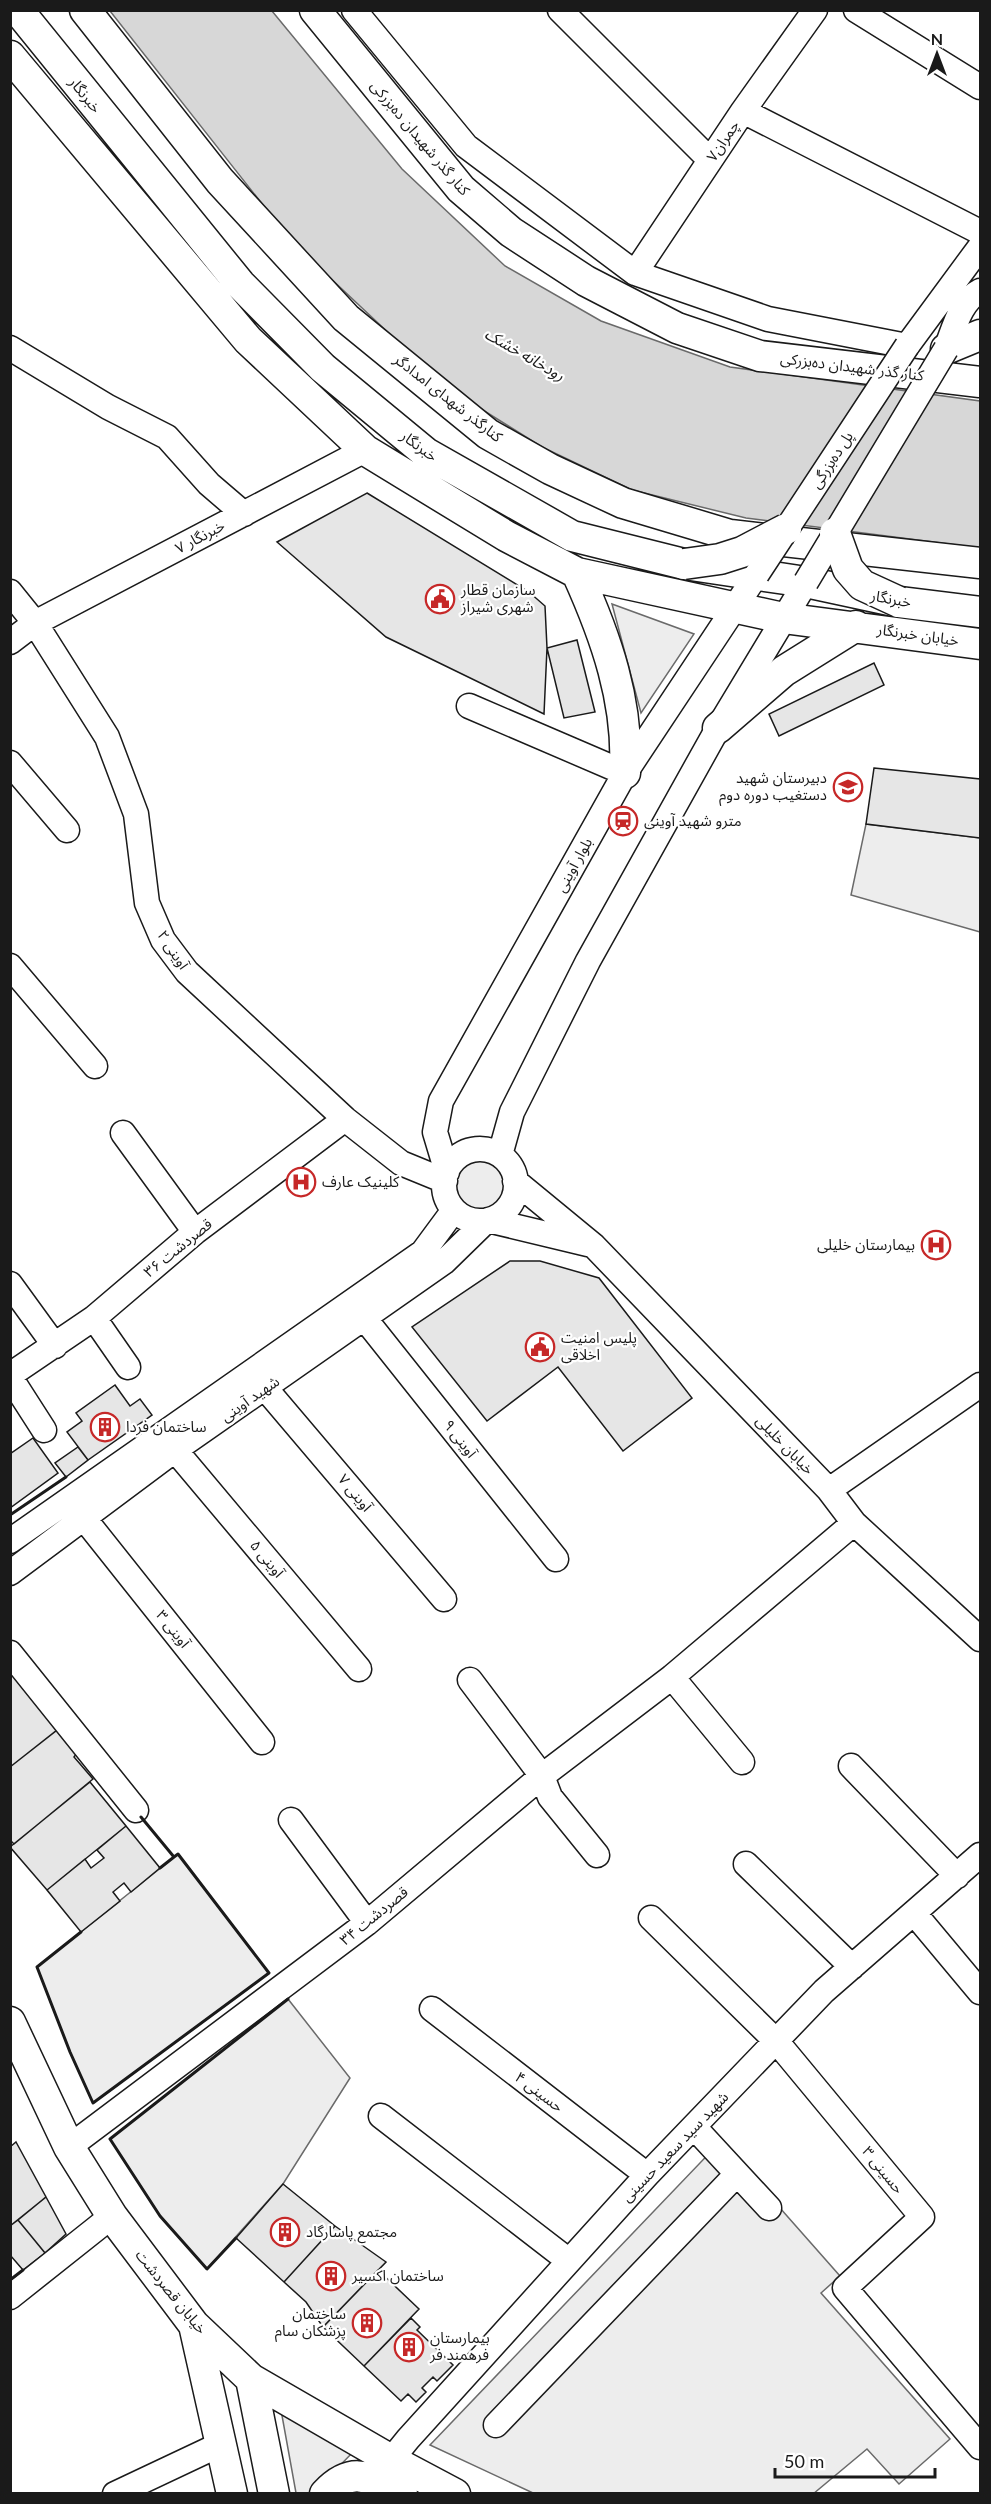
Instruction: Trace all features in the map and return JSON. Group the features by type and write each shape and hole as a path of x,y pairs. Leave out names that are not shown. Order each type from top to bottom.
{"main road":[{"name":"خبرنگار","path":"18,10 240,284 323,368 426,453 572,536 684,564 806,582 899,602 981,612"},
{"name":"کنارگذر شهدای امدادگر","path":"85,10 220,180 346,318 488,434 550,469 623,503 730,535 981,563"},
{"name":"کنار گذر شهیدان ده‌بزرکی","path":"315,10 461,189 511,232 586,281 677,328 760,356 981,382"},
{"name":"خبرنگار","path":"10,56 248,340 365,450 506,536 577,573 734,609 783,618 856,626"},
{"path":"946,349 981,335"},
{"path":"684,564 720,559 742,552 786,529"},
{"path":"835,533 848,570 862,585 899,602"},
{"path":"577,573 599,621 618,684 626,744 625,773"},
{"path":"718,728 784,671 856,626"},
{"name":"خیابان خبرنگار","path":"856,626 981,644"},
{"name":"خیابان قصردشت","path":"10,2022 69,2147 112,2217 194,2325 250,2379 391,2460 455,2493"},
{"path":"194,2325 232,2493"},
{"path":"250,2379 274,2493"},
{"path":"324,2493 339,2480 349,2476 364,2475 402,2493"}],"street":[{"path":"354,10 466,146 635,273 768,319 907,346"},
{"path":"560,10 710,160"},
{"name":"چمران۷","path":"635,273 743,111 815,10"},
{"path":"855,10 981,87"},
{"path":"743,111 981,232"},
{"name":"پل ده‌بزرگی","path":"757,574 907,346 981,247"},
{"path":"500,1155 512,1112 588,961 718,728 946,349 958,318 970,296 981,291"},
{"path":"10,348 108,407 167,437 209,484 244,514"},
{"name":"۷ خبرنگار","path":"10,642 35,622 365,450"},
{"name":"بلوار آوینی","path":"446,1176 435,1132 441,1101 625,773 757,574"},
{"name":"۲ آوینی","path":"10,592 35,622 107,737 136,814 147,903 163,940 186,972 345,1119 401,1163 446,1176"},
{"path":"468,706 625,773"},
{"path":"10,763 66,830"},
{"path":"10,966 95,1066"},
{"name":"۳۶ قصردشت","path":"10,1376 94,1318 195,1232 345,1119"},
{"path":"401,1163 413,1160 427,1150 435,1132"},
{"path":"123,1133 195,1232"},
{"path":"487,1220 496,1217 509,1206 513,1198 515,1181 513,1171 500,1155 483,1150 465,1153 451,1164 446,1176 446,1196 454,1210 468,1219 487,1220 594,1246"},
{"name":"خیابان خلیلی","path":"515,1181 594,1246 829,1491 854,1523 981,1639"},
{"name":"شهید آوینی","path":"10,1541 423,1252 454,1210"},
{"name":"شهید آوینی","path":"10,1573 175,1450 444,1262 487,1220"},
{"path":"10,1284 55,1346"},
{"path":"94,1318 128,1367"},
{"name":"۹ آوینی","path":"365,1319 556,1559"},
{"path":"10,1376 44,1430"},
{"path":"829,1491 981,1385"},
{"name":"۷ آوینی","path":"266,1388 444,1599"},
{"name":"۵ آوینی","path":"175,1450 359,1669"},
{"name":"۳ آوینی","path":"83,1517 262,1742"},
{"name":"قصردشت ۳۴","path":"69,2147 367,1923 542,1776 672,1677 854,1523"},
{"path":"10,1653 136,1810"},
{"path":"672,1677 741,1762"},
{"path":"470,1680 542,1776 550,1797 597,1855"},
{"path":"851,1766 957,1876"},
{"path":"291,1820 367,1923"},
{"name":"شهید سید سعید حسینی","path":"391,2460 647,2175 824,1991 981,1855"},
{"path":"746,1864 852,1967"},
{"path":"914,1913 981,1992"},
{"path":"651,1918 777,2042"},
{"name":"۴ حسینی","path":"432,2009 647,2175"},
{"name":"۳ حسینی","path":"777,2042 922,2217 845,2288 981,2447"},
{"path":"381,2116 569,2261"},
{"path":"694,2127 769,2208"},
{"path":"496,2425 737,2174"},
{"path":"10,2297 112,2217"},
{"path":"115,2493 221,2444"}],"shaded area":[{"path":"612,604 694,634 641,713"},
{"path":"866,824 980,838 980,932 851,895"},
{"path":"480,1158 490,1160 499,1166 505,1175 507,1185 505,1195 499,1204 490,1210 480,1212 470,1210 461,1204 455,1195 453,1185 455,1175 461,1166 470,1160"},
{"path":"178,1854 269,1973 93,2103 70,2052 37,1967"},
{"path":"288,1999 350,2078 283,2184 207,2269 160,2216 110,2139"},
{"path":"721,2141 840,2276 821,2293 950,2439 899,2484 867,2449 813,2494 533,2493 430,2445"},
{"path":"281,2410 356,2449 313,2493 296,2493"}],"water":[{"name":"رودخانه خشک","path":"110,11 272,11 402,169 505,266 601,321 730,367 980,401 980,548 746,518 632,490 542,447 446,387 293,243"}],"building":[{"name":"سازمان قطار شهری شیراز","path":"367,493 529,592 545,606 547,648 544,714 386,637 277,542"},
{"path":"577,640 595,712 564,718 547,648"},
{"path":"874,663 884,685 779,736 769,714"},
{"path":"874,768 980,779 980,838 866,824"},
{"name":"پلیس امنیت اخلاقی","path":"510,1261 540,1261 599,1278 692,1398 623,1451 558,1367 487,1421 412,1327"},
{"name":"ساختمان فردا","path":"115,1385 130,1406 140,1399 152,1415 88,1460 67,1432 82,1421 76,1413"},
{"path":"33,1438 58,1473 10,1508 10,1454"},
{"path":"78,1447 88,1460 66,1477 55,1463"},
{"path":"10,1670 57,1730 10,1767"},
{"path":"57,1730 77,1753 74,1757 93,1779 14,1844 10,1840 10,1767"},
{"path":"90,1782 126,1826 47,1890 10,1847"},
{"path":"126,1826 160,1868 131,1892 124,1883 113,1892 120,1901 81,1932 47,1890 85,1859 91,1868 104,1858 97,1850"},
{"path":"16,2142 46,2197 10,2226 10,2147"},
{"name":"مجتمع پاسارگاد","path":"283,2184 335,2226 284,2282 236,2238"},
{"path":"46,2197 66,2234 45,2253 18,2220"},
{"path":"18,2220 45,2253 23,2270 10,2255 10,2226"},
{"name":"ساختمان اکسیر","path":"335,2226 386,2262 323,2327 306,2302 284,2282"},
{"name":"ساختمان پزشکان سام","path":"378,2270 419,2309 364,2366 323,2327"},
{"name":"بیمارستان فرهمند فر","path":"411,2318 420,2327 417,2330 453,2365 437,2381 433,2377 422,2388 426,2392 416,2402 408,2394 401,2401 364,2366"}],"wall":[{"path":"10,1515 66,1477"},
{"path":"141,1817 174,1857 160,1868"},
{"path":"81,1932 37,1967 70,2052 93,2103 269,1973 178,1854 174,1857"},
{"path":"236,2238 207,2269 160,2216 110,2139 288,1999"},
{"path":"10,2280 23,2270"}],"place":[{"name":"سازمان قطار شهری شیراز","path":"440,599"},
{"name":"دبیرستان شهید دستغیب دوره دوم","path":"848,787"},
{"name":"مترو شهید آوینی","path":"623,821"},
{"name":"کلینیک عارف","path":"301,1182"},
{"name":"بیمارستان خلیلی","path":"936,1245"},
{"name":"پلیس امنیت اخلاقی","path":"540,1347"},
{"name":"ساختمان فردا","path":"105,1427"},
{"name":"مجتمع پاسارگاد","path":"285,2232"},
{"name":"ساختمان اکسیر","path":"331,2276"},
{"name":"ساختمان پزشکان سام","path":"367,2323"},
{"name":"بیمارستان فرهمند فر","path":"409,2347"}]}
